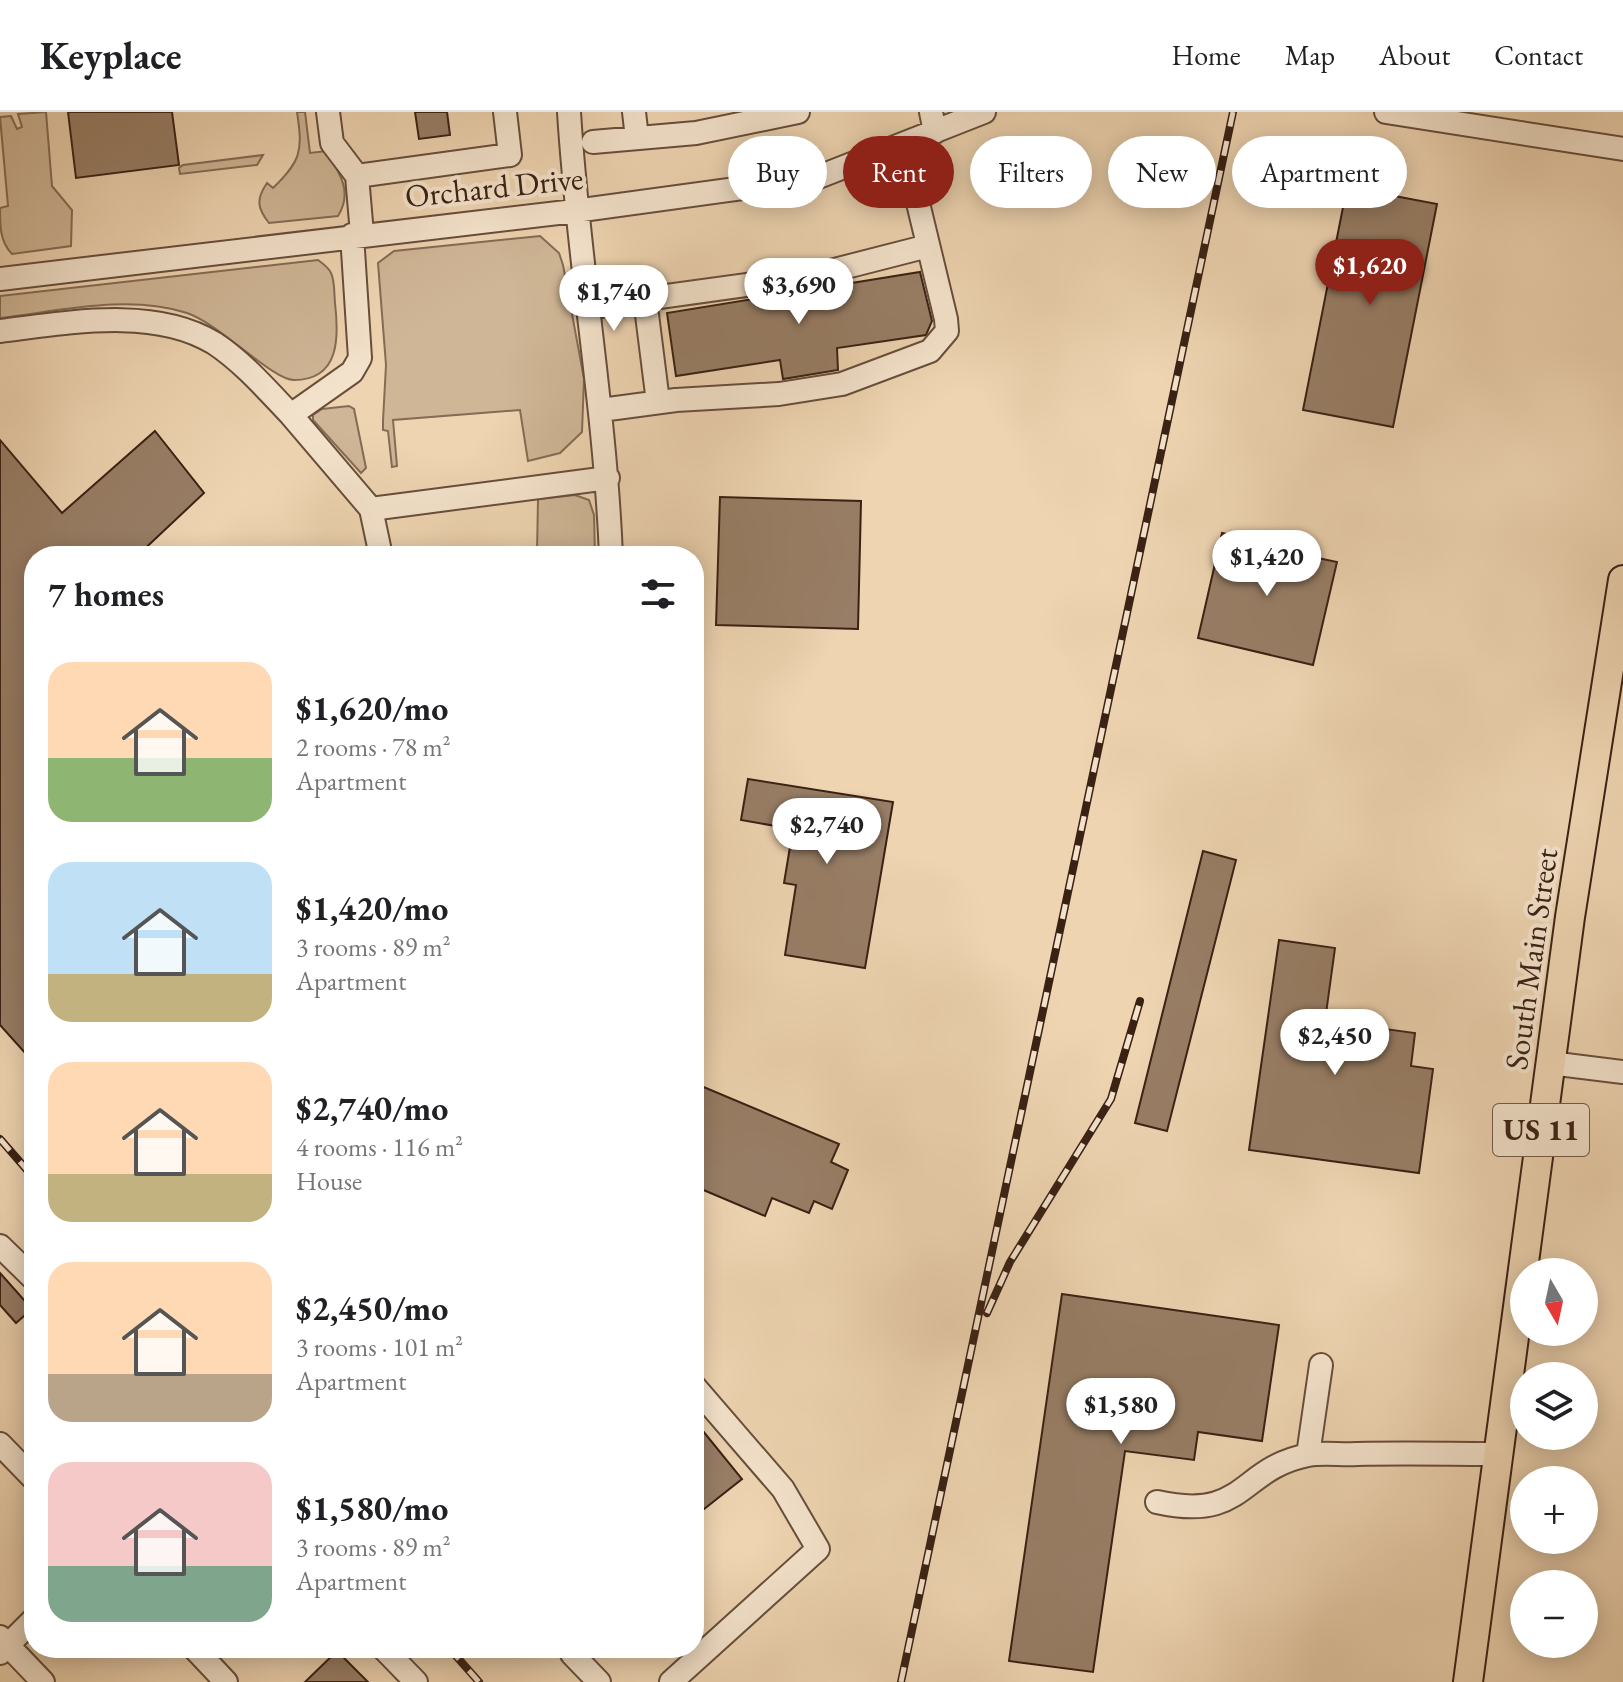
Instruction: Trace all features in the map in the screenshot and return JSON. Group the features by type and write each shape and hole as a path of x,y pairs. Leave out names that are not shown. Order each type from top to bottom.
{"main road":[{"name":"South Main Street","path":"1468,1682 1550,1063 1622,591"}],"street":[{"path":"291,415 352,372 360,358 357,176 332,143 328,112"},
{"path":"357,176 510,155 505,112"},
{"path":"569,112 575,211 608,478 611,546"},
{"path":"634,112 637,138"},
{"path":"593,142 696,133 798,112"},
{"name":"Orchard Drive","path":"915,136 933,122 984,112"},
{"path":"1386,112 1623,149"},
{"name":"Orchard Drive","path":"0,279 575,211 816,178 843,168"},
{"path":"601,410 658,402 779,394 842,384 930,351 947,331 919,208"},
{"path":"588,308 811,276 928,246"},
{"path":"645,299 658,402"},
{"path":"0,331 67,323 162,325 214,344 244,368 291,415 371,509 379,546"},
{"path":"371,509 608,478"},
{"path":"1550,1063 1623,1072"},
{"path":"0,1246 24,1269"},
{"path":"1308,1455 1321,1365"},
{"path":"704,1398 783,1489 818,1549 704,1652"},
{"path":"0,1444 24,1469"},
{"path":"1157,1502 1188,1509 1209,1508 1233,1497 1277,1467 1308,1455 1498,1454"},
{"path":"24,1627 3,1645 43,1682"},
{"path":"203,1658 226,1682"},
{"path":"393,1658 416,1682"},
{"path":"576,1658 599,1682"},
{"path":"671,1682 698,1658"}],"shaded area":[{"path":"46,112 52,186 72,210 71,246 12,254 5,244 1,227 0,208 8,206 0,117 11,116 17,129 22,127 18,114"},
{"path":"297,112 305,112 310,153 326,151 340,175 344,191 342,207 338,216 269,223 260,208 261,194 267,183 273,188 298,154 300,137"},
{"path":"263,155 257,165 180,174 179,168 183,165"},
{"path":"540,236 559,253 563,265 584,379 582,432 560,453 528,461 520,410 393,420 397,466 392,467 388,431 383,430 386,365 378,263 394,251"},
{"path":"318,260 329,269 333,280 337,329 328,365 309,378 284,378 200,319 164,307 118,304 0,318 0,296"},
{"path":"349,406 354,409 366,468 361,473 313,420 313,415 322,409"},
{"path":"575,495 589,500 594,515 595,546 537,546 538,499"}],"building":[{"path":"68,112 172,112 179,165 76,178"},
{"path":"415,112 447,112 450,135 419,139"},
{"path":"1407,198 1437,204 1393,427 1303,410 1343,208 1407,208"},
{"path":"920,272 932,321 926,335 837,348 838,370 783,379 780,360 676,376 667,313"},
{"path":"155,431 204,493 148,546 24,546 24,1052 0,1025 0,440 62,513"},
{"path":"720,497 861,501 858,629 716,625"},
{"path":"1262,531 1282,535 1280,544 1295,547 1294,553 1337,562 1313,665 1198,638 1222,533 1260,542"},
{"path":"748,779 893,802 865,968 785,955 796,885 784,883 793,829 741,820"},
{"path":"1203,851 1236,860 1167,1131 1135,1123"},
{"path":"1279,940 1335,948 1325,1021 1415,1033 1411,1066 1433,1069 1419,1173 1249,1150"},
{"path":"704,1087 839,1144 831,1162 848,1170 832,1209 814,1201 809,1213 772,1198 765,1216 704,1190"},
{"path":"0,1273 24,1300 24,1316 16,1323 0,1305"},
{"path":"1062,1294 1279,1325 1262,1441 1198,1432 1194,1460 1125,1451 1093,1672 1009,1661"},
{"path":"704,1432 742,1479 704,1509"},
{"path":"330,1658 344,1658 368,1682 305,1682"}],"railway":[{"path":"901,1682 1233,112"},
{"path":"987,1313 1010,1262 1111,1099 1140,1001"},
{"path":"0,1139 24,1167"},
{"path":"458,1658 479,1682"}]}
